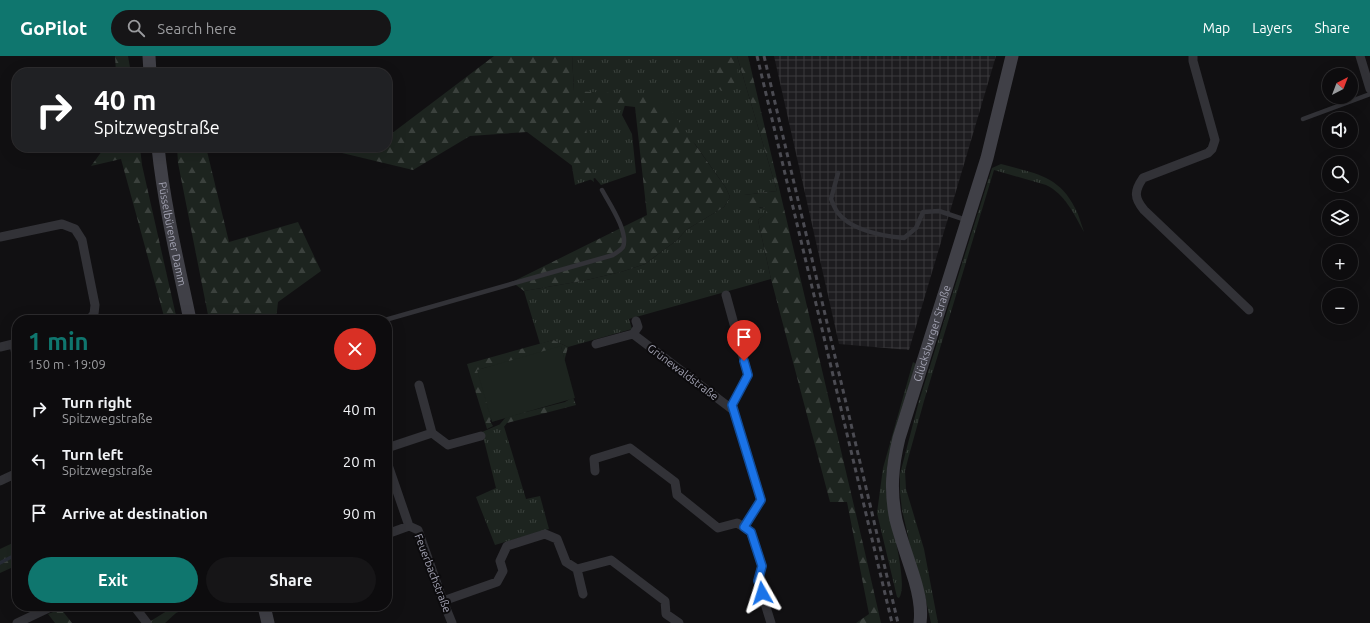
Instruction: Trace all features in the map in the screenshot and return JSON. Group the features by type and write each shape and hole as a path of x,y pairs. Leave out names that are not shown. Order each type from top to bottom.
{"main road":[{"path":"149,56 150,68"},
{"name":"Glücksburger Straße","path":"922,620 919,595 896,520 892,479 894,459 899,438 987,158 1012,56"},
{"name":"Püsselbürener Damm","path":"159,152 176,253 189,315"},
{"path":"265,611 268,623"}],"street":[{"path":"1193,56 1193,61 1215,140 1214,145 1208,152 1143,178 1136,190 1136,197 1144,210 1249,310"},
{"path":"1360,56 1370,90"},
{"path":"0,237 62,224 75,229 82,240 95,305 93,315"},
{"path":"726,295 748,375 732,405 761,500 744,527"},
{"path":"596,344 633,334 638,327 636,321"},
{"name":"Grünewaldstraße","path":"633,334 733,410"},
{"path":"0,347 12,344"},
{"path":"419,386 432,433 448,445 481,436"},
{"path":"392,446 432,433"},
{"path":"595,471 594,459 630,448 675,482 677,495 718,528 737,524 751,532 762,566 758,581 771,623"},
{"path":"0,481 12,475"},
{"name":"Feuerbachstraße","path":"392,477 409,526"},
{"name":"Feuerbachstraße","path":"392,532 409,526 418,530 452,623"},
{"path":"443,601 497,582 503,571 500,561 508,546 545,534 557,539 566,562 577,569 583,594"},
{"path":"577,569 611,560 665,601 666,614 679,623"},
{"path":"17,623 42,611"},
{"path":"138,611 147,623"}],"lane":[{"path":"1303,119 1370,94"},
{"path":"838,173 831,199 838,213 849,224 883,236 904,238 916,228 923,212 939,211 968,220"},
{"path":"392,318 613,255 622,248 624,240 623,231 602,190"}],"shaded area":[{"path":"774,56 996,56 909,350 839,344"}],"green space":[{"path":"115,56 128,56 130,68 116,68"},
{"path":"494,56 572,56 574,91 639,94 657,99 672,112 726,188 730,197 724,207 686,230 677,240 645,264 621,272 582,281 524,291 512,282 647,215 635,107 582,101 594,182 527,132 470,136 413,170 338,152 392,152 392,133"},
{"path":"572,56 737,56 777,191 744,195 760,208 767,208 767,213 758,220 771,279 629,319 632,329 568,347 553,340 540,344 524,291 582,281 621,272 645,264 677,240 686,230 724,207 730,197 726,188 695,144 628,95 622,115 632,134 636,173 601,185 595,178 575,185 565,124 574,91"},
{"path":"713,56 731,56 737,67 738,79 728,89 721,91 716,84"},
{"path":"737,56 748,56 881,623 856,623 869,614 847,502 830,502 771,279 758,220 766,213 767,208 744,207 744,195 777,191"},
{"path":"101,152 141,152 142,165 176,315 164,315 121,159 91,166"},
{"path":"177,152 207,152 229,242 298,222 321,271 278,302 277,315 208,315 178,163"},
{"path":"1001,164 1044,177 1061,188 1069,197 1075,208 1084,232 1077,218 1064,199 1053,189 1046,185 994,170 924,401 905,471 906,489 924,549 938,623 931,623 924,592 916,580 902,510 900,474 919,401 992,168"},
{"path":"553,340 568,347 565,362 561,347 544,354 481,369 492,417 490,421 493,426 487,429 467,364"},
{"path":"561,346 575,398 492,422 477,370"},
{"path":"913,362 916,364 890,449 887,467 887,500 898,551 902,580 899,598 897,597 877,513 883,468"},
{"path":"573,397 576,405 507,423 503,428 500,424 506,417 565,402"},
{"path":"503,423 526,499 540,496 549,529 495,545 476,497 496,488 482,432"},
{"path":"12,543 12,569 11,568 0,573 0,549"},
{"path":"56,611 63,611 72,623 55,623 48,614"},
{"path":"167,611 180,611 165,623 149,622"}],"waterway":[{"path":"0,563 12,557"}],"railway":[{"path":"757,56 892,623"},
{"path":"764,56 898,623"}],"route":[{"path":"744,361 748,375 732,405 761,500 744,527 751,532 762,566 758,581 762,593"}]}
